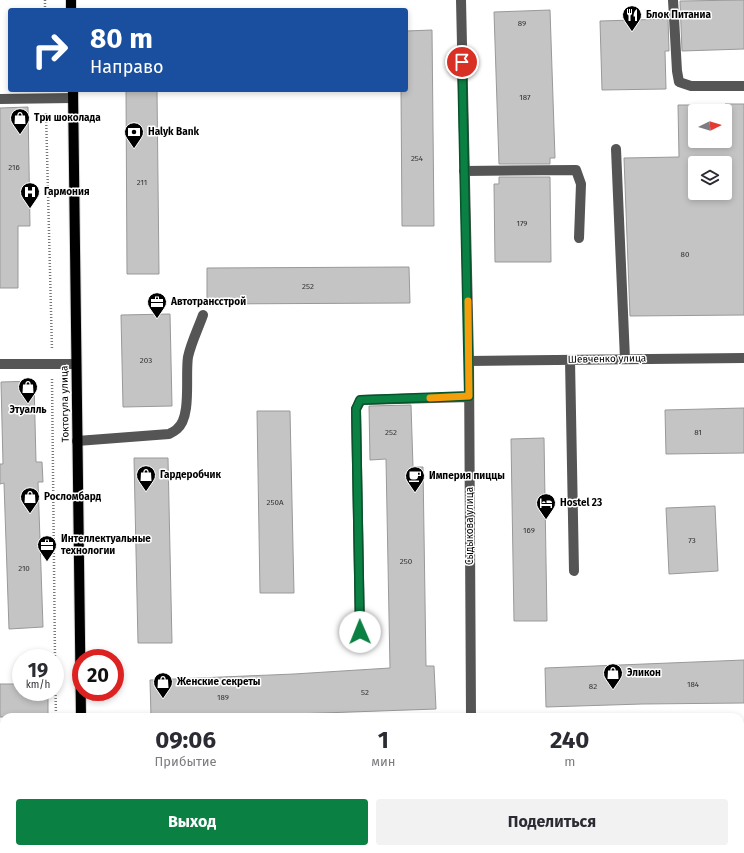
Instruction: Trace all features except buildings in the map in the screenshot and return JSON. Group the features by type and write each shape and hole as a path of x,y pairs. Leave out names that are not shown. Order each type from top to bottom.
{"main road":[{"name":"Токтогула улица","path":"73,94 80,713"}],"street":[{"name":"Сыдыкова улица","path":"461,0 464,171 470,361 471,713"},
{"path":"674,0 677,71 680,82 691,86 744,86"},
{"path":"0,99 73,94"},
{"path":"616,149 625,359"},
{"path":"464,171 576,170 581,184 579,238"},
{"path":"77,441 169,434 178,429 183,421 187,407 186,370 189,354 203,316"},
{"name":"Шевченко улица","path":"470,361 744,358"},
{"path":"570,360 574,571"},
{"path":"0,364 76,364"},
{"path":"360,632 356,409 360,400 469,396"}],"path":[{"path":"56,701 56,713"}],"slow traffic":[{"path":"430,398 469,396 470,361 468,301"}],"place":[{"name":"Блок Питаниа","path":"632,32"},
{"name":"Три шоколада","path":"20,135"},
{"name":"Halyk Bank","path":"134,149"},
{"name":"Гармония","path":"30,209"},
{"name":"Автотрансстрой","path":"157,319"},
{"name":"Этуалль","path":"28,404"},
{"name":"Гардеробчик","path":"146,492"},
{"name":"Империя пиццы","path":"415,493"},
{"name":"Росломбард","path":"30,514"},
{"name":"Hostel 23","path":"546,520"},
{"name":"Интеллектуальные технологии","path":"47,562"},
{"name":"Эликон","path":"613,690"},
{"name":"Женские секреты","path":"163,699"}],"route":[{"path":"360,632 356,409 360,400 469,396 470,361 462,62"}]}
